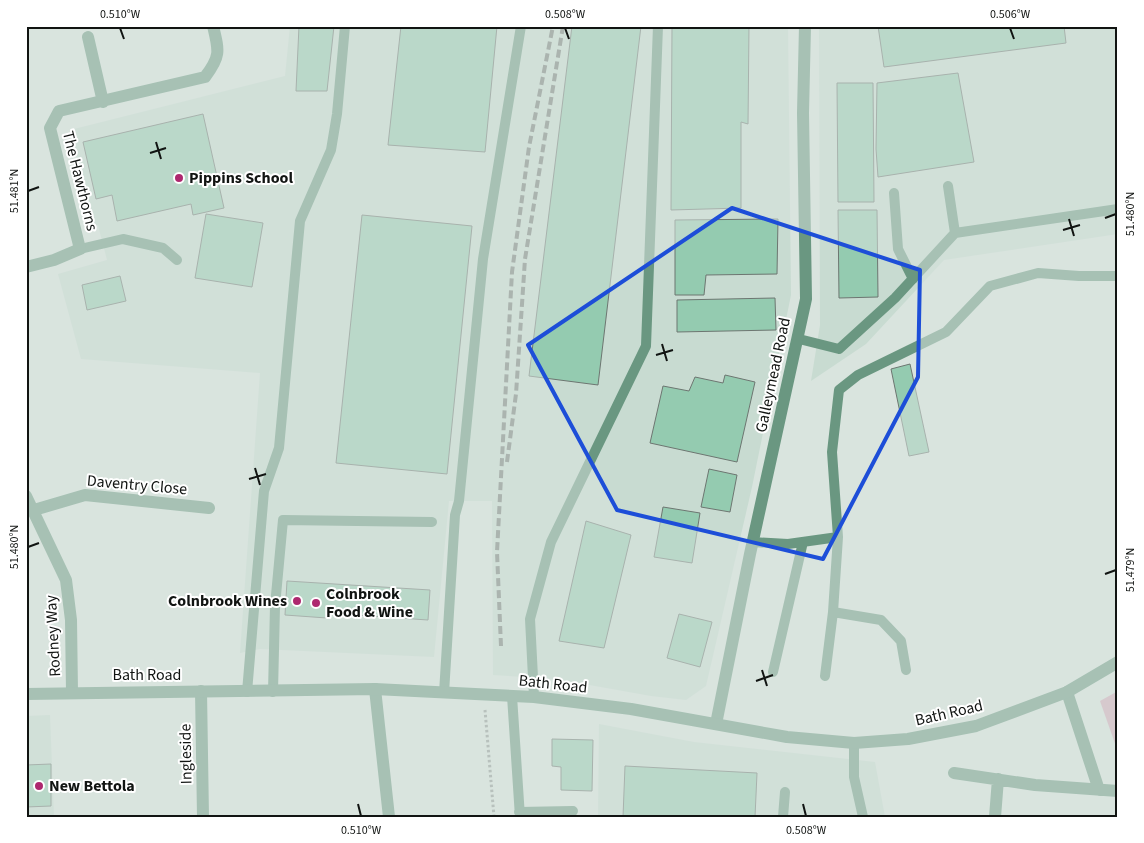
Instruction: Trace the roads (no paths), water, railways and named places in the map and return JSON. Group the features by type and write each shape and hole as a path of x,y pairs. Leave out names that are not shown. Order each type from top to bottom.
{"street":[{"name":"The Hawthorns","path":"26,268 54,260 80,249 50,128 59,111 205,77 216,62 219,49 213,26"},
{"name":"Galleymead Road","path":"716,724 752,542 806,299 803,113 805,26"},
{"path":"88,37 103,102"},
{"name":"Daventry Close","path":"34,510 85,495 209,508"},
{"name":"Rodney Way","path":"26,496 66,580 71,620 72,692"},
{"name":"Bath Road","path":"26,694 72,692 273,692 374,689 534,697 631,710 787,736 854,743 908,739 976,726 1067,692 1118,662"},
{"path":"374,689 389,817"},
{"name":"Ingleside","path":"201,691 203,817"},
{"path":"1067,692 1099,790"},
{"path":"954,772 1035,785 1118,791"},
{"path":"995,817 998,780"}],"lane":[{"path":"247,692 264,491 280,448 300,221 331,150 345,26"},
{"path":"444,693 455,514 459,501 483,260 521,26"},
{"path":"534,697 530,618 551,542 646,346 658,26"},
{"path":"948,186 955,233"},
{"path":"894,194 898,249 913,280"},
{"path":"798,339 839,349 895,298 955,233 1118,209"},
{"path":"80,249 123,239 163,248 177,260"},
{"path":"825,676 833,612 838,537 832,452 838,390 858,375 946,332 990,286 1038,273 1118,276"},
{"path":"273,692 275,606 282,520 432,522"},
{"path":"752,542 803,542 838,537"},
{"path":"773,672 803,542"},
{"path":"833,612 881,620 901,640 906,670"},
{"path":"512,696 520,814 573,811"},
{"path":"854,743 854,777 863,817"},
{"path":"783,817 785,792"}],"railway":[{"path":"501,646 497,552 512,272 529,147 553,26"},
{"path":"507,462 516,394 525,259 563,26"}],"place":[{"name":"Pippins School","path":"179,178"},
{"name":"Colnbrook Wines","path":"297,601"},
{"name":"Colnbrook Food & Wine","path":"316,603"},
{"name":"New Bettola","path":"39,786"}]}
